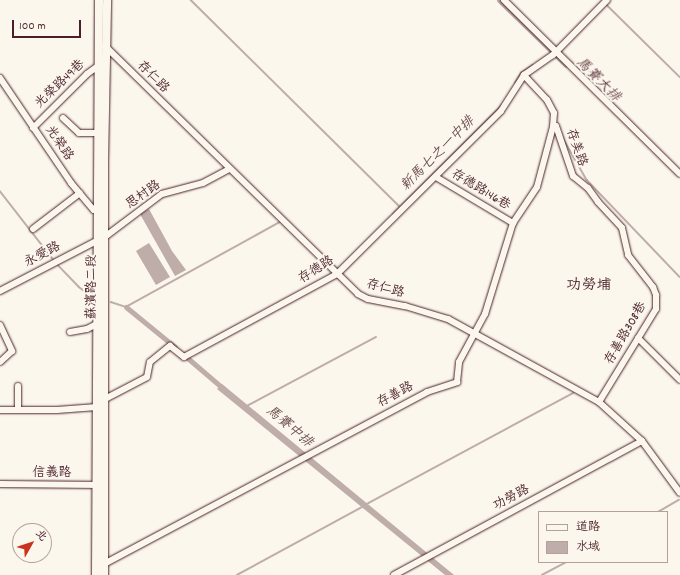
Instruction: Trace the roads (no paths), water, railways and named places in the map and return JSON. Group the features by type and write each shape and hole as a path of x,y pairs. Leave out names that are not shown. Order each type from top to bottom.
{"main road":[{"name":"蘇濱路二段","path":"99,0 100,41 103,63 101,211 97,241 97,407 104,575"},
{"name":"蘇濱路二段","path":"101,162 98,133 103,63 107,48 107,0"},
{"name":"蘇濱路二段","path":"96,575 105,399 106,236 101,211"}],"street":[{"path":"504,0 555,54 680,174"},
{"path":"553,127 554,113 548,100 524,75 555,54 607,0"},
{"name":"存仁路","path":"100,41 358,294 368,299 405,306 448,319 599,402 642,442 680,493"},
{"name":"光榮路49巷","path":"33,128 103,63"},
{"name":"存德路","path":"105,399 147,377 150,362 170,346 184,357 337,274 501,111 524,75"},
{"name":"光榮路","path":"0,78 33,128 80,193 101,211"},
{"path":"63,118 79,133 98,133"},
{"name":"存美路","path":"553,127 556,126 573,176 577,179"},
{"name":"存善路","path":"104,564 427,392 457,382 459,362 476,334 485,314 513,223 537,187 553,127"},
{"name":"思村路","path":"97,241 106,236 162,194 203,183 229,169"},
{"name":"存德路146巷","path":"436,177 513,223"},
{"name":"存善路308巷","path":"577,179 588,188 598,202 622,228 628,255 653,287 656,296 656,309 599,402"},
{"path":"34,229 80,193"},
{"name":"永愛路","path":"0,291 97,241"},
{"path":"70,332 87,329 97,324"},
{"path":"0,325 12,351 0,362"},
{"path":"638,338 680,380"},
{"path":"18,386 18,410"},
{"path":"0,410 97,407 105,399"},
{"name":"功勞路","path":"394,575 642,442"},
{"name":"信義路","path":"0,484 100,485"}],"water":[{"path":"149,209 172,251 186,270 175,276 140,214"},
{"path":"149,243 170,277 156,285 136,251"},
{"path":"222,384 454,575 445,575 217,389"}],"waterway":[{"path":"191,0 400,207"},
{"name":"馬賽大排","path":"499,0 566,65"},
{"path":"606,4 680,77"},
{"name":"新馬七之一中排","path":"515,83 521,73 533,65"},
{"name":"新馬七之一中排","path":"393,214 503,104"},
{"path":"563,138 587,180 680,277"},
{"path":"0,191 53,259"},
{"path":"111,302 126,307 282,221"},
{"path":"57,264 79,287 92,296"},
{"name":"馬賽中排","path":"126,307 175,347"},
{"path":"247,406 376,337"},
{"name":"馬賽中排","path":"184,355 225,390"},
{"path":"367,504 573,393"},
{"path":"660,511 679,500"},
{"path":"237,575 362,507"},
{"path":"542,575 564,563"}],"district":[{"name":"功勞埔","path":"589,287"}]}
